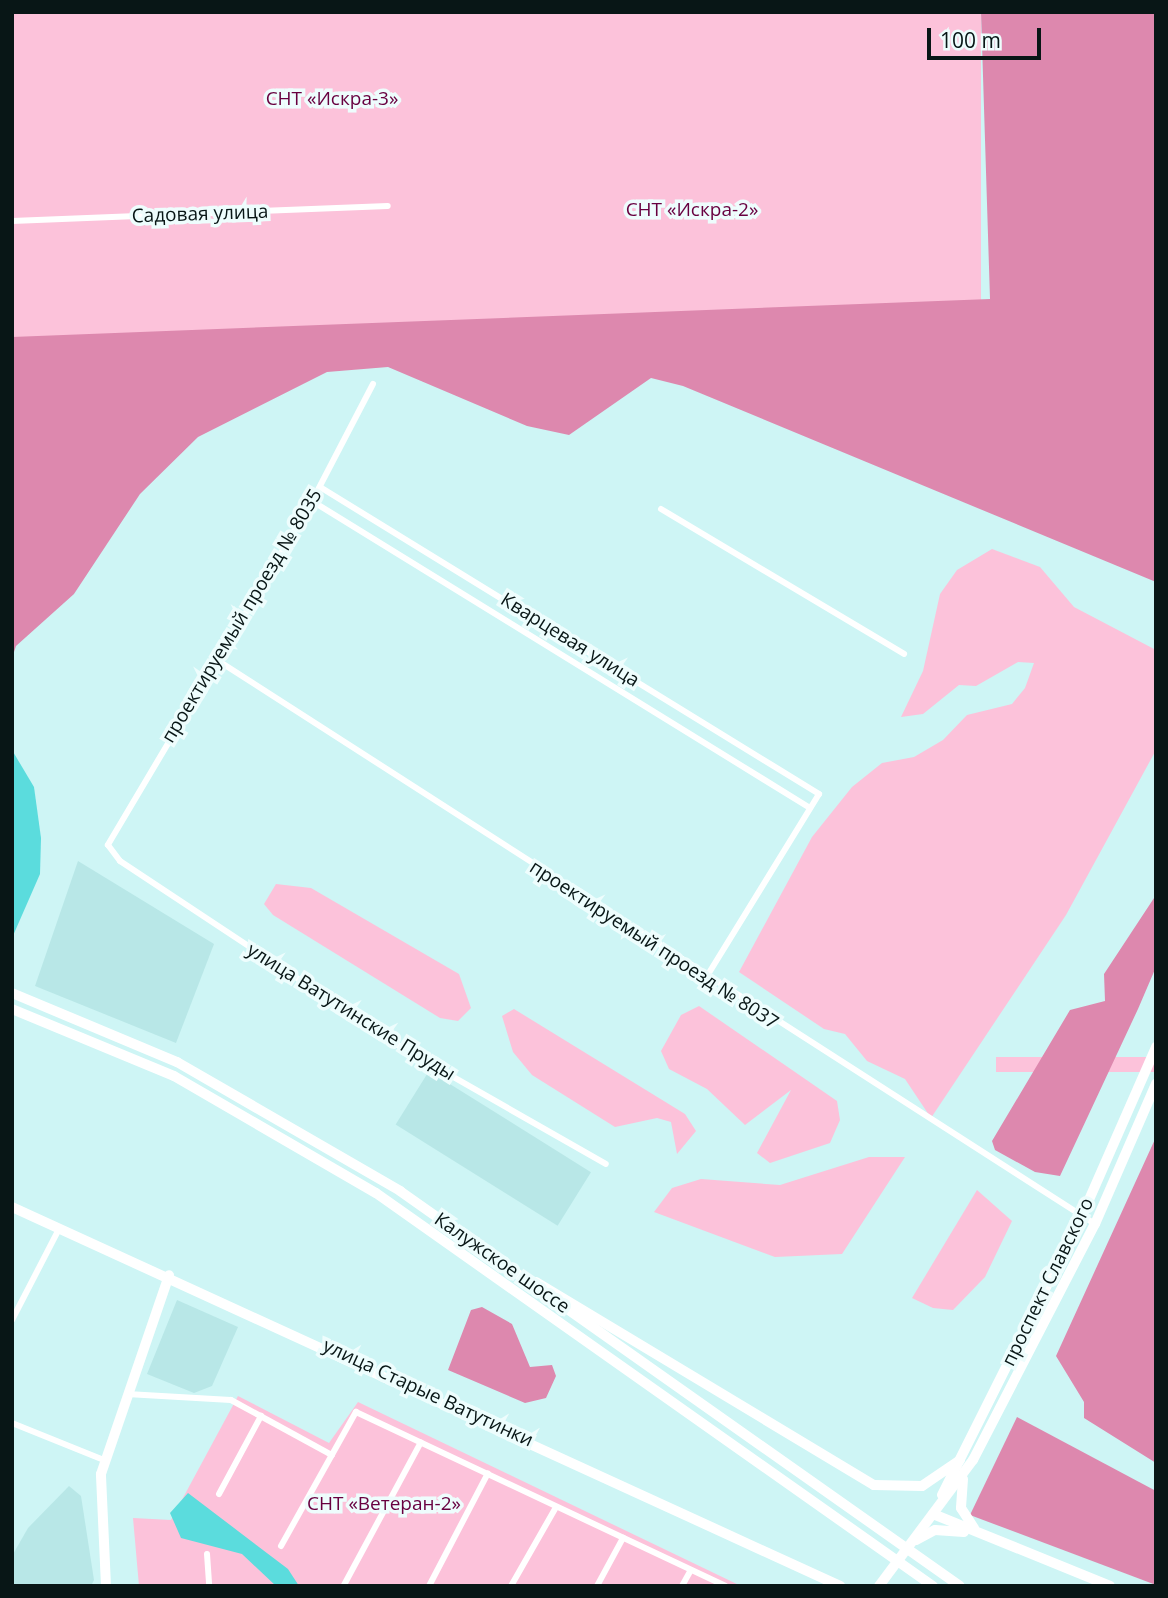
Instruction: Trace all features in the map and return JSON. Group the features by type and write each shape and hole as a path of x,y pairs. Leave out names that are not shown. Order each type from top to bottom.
{"highway":[{"name":"Калужское шоссе","path":"12,993 177,1062 400,1191 835,1501 960,1586"},
{"name":"Калужское шоссе","path":"12,1009 174,1076 376,1193 933,1586"}],"main road":[{"name":"проспект Славского","path":"933,1514 1081,1218 1156,1047"},
{"name":"проспект Славского","path":"879,1586 906,1546 965,1475 1095,1224 1156,1084"},
{"name":"улица Старые Ватутинки","path":"12,1207 169,1275 840,1586"},
{"path":"501,1262 864,1481 890,1488 922,1486 960,1460"},
{"path":"106,1586 101,1520 104,1461 169,1275"},
{"path":"965,1475 961,1508 986,1536"},
{"path":"933,1514 1110,1586"},
{"path":"906,1546 935,1530 986,1536"}],"street":[{"name":"Садовая улица","path":"12,221 388,206"},
{"name":"проектируемый проезд № 8035","path":"108,845 312,501 373,384"},
{"name":"Кварцевая улица","path":"312,501 810,808 819,794 320,487"},
{"path":"662,509 904,654"},
{"name":"проектируемый проезд № 8037","path":"217,660 706,978 1081,1218 1095,1224"},
{"path":"706,978 810,808"},
{"name":"улица Ватутинские Пруды","path":"108,845 120,861 398,1046 606,1164"},
{"path":"12,1320 59,1228"},
{"path":"127,1394 231,1400 332,1455"},
{"path":"281,1546 356,1412 725,1586"},
{"path":"219,1494 261,1416"},
{"path":"12,1423 104,1461"},
{"path":"344,1585 421,1442"},
{"path":"429,1586 488,1473"},
{"path":"511,1586 556,1507"},
{"path":"597,1586 623,1538"},
{"path":"207,1554 209,1586"},
{"path":"682,1586 691,1570"}],"shaded area":[{"path":"981,12 1156,12 1156,582 683,386 651,378 569,435 527,426 388,367 327,372 198,437 140,494 74,594 16,646 12,658 12,337 990,299"},
{"path":"78,861 214,944 176,1043 35,986"},
{"path":"1156,895 1156,967 1138,1009 1060,1176 1035,1172 995,1150 992,1141 1070,1010 1105,1001 1104,974"},
{"path":"429,1071 591,1172 558,1226 396,1124"},
{"path":"1156,1137 1156,1463 1084,1418 1084,1402 1056,1356"},
{"path":"177,1300 238,1327 212,1386 194,1393 147,1374"},
{"path":"482,1307 512,1324 530,1367 552,1365 556,1376 546,1398 525,1403 448,1370 471,1310"},
{"path":"1017,1417 1156,1491 1156,1585 970,1515"},
{"path":"69,1486 81,1496 94,1580 91,1586 12,1586 12,1556 28,1528"}],"green space":[{"path":"12,12 981,12 981,337 12,337"},
{"path":"992,549 1040,567 1074,607 1156,650 1156,750 1066,915 931,1118 905,1079 867,1061 845,1034 824,1029 739,972 812,837 852,787 882,763 914,757 943,740 967,715 1012,704 1025,688 1034,663 1018,662 976,686 959,685 923,714 901,717 923,671 940,594 957,570"},
{"path":"276,884 311,888 459,974 471,1008 458,1021 440,1018 273,915 264,904"},
{"path":"699,1006 837,1101 840,1120 830,1143 770,1163 757,1153 791,1090 745,1125 707,1089 669,1069 661,1051 681,1015"},
{"path":"514,1009 685,1114 696,1131 677,1154 671,1122 657,1118 615,1127 532,1075 513,1052 502,1016"},
{"path":"996,1057 1156,1057 1156,1072 996,1072"},
{"path":"869,1157 905,1157 842,1254 775,1257 654,1212 672,1188 701,1179 780,1185"},
{"path":"977,1190 1012,1221 985,1277 953,1310 933,1308 912,1298"},
{"name":"СНТ «Ветеран-2»","path":"238,1396 329,1443 358,1402 741,1586 139,1586 133,1518 171,1520"}],"water":[{"path":"12,750 34,787 41,838 40,874 12,938"},
{"path":"188,1493 288,1569 299,1586 276,1586 242,1554 181,1538 170,1513"}],"park label":[{"name":"СНТ «Искра-3»","path":"332,99"},
{"name":"СНТ «Искра-2»","path":"692,210"}]}
